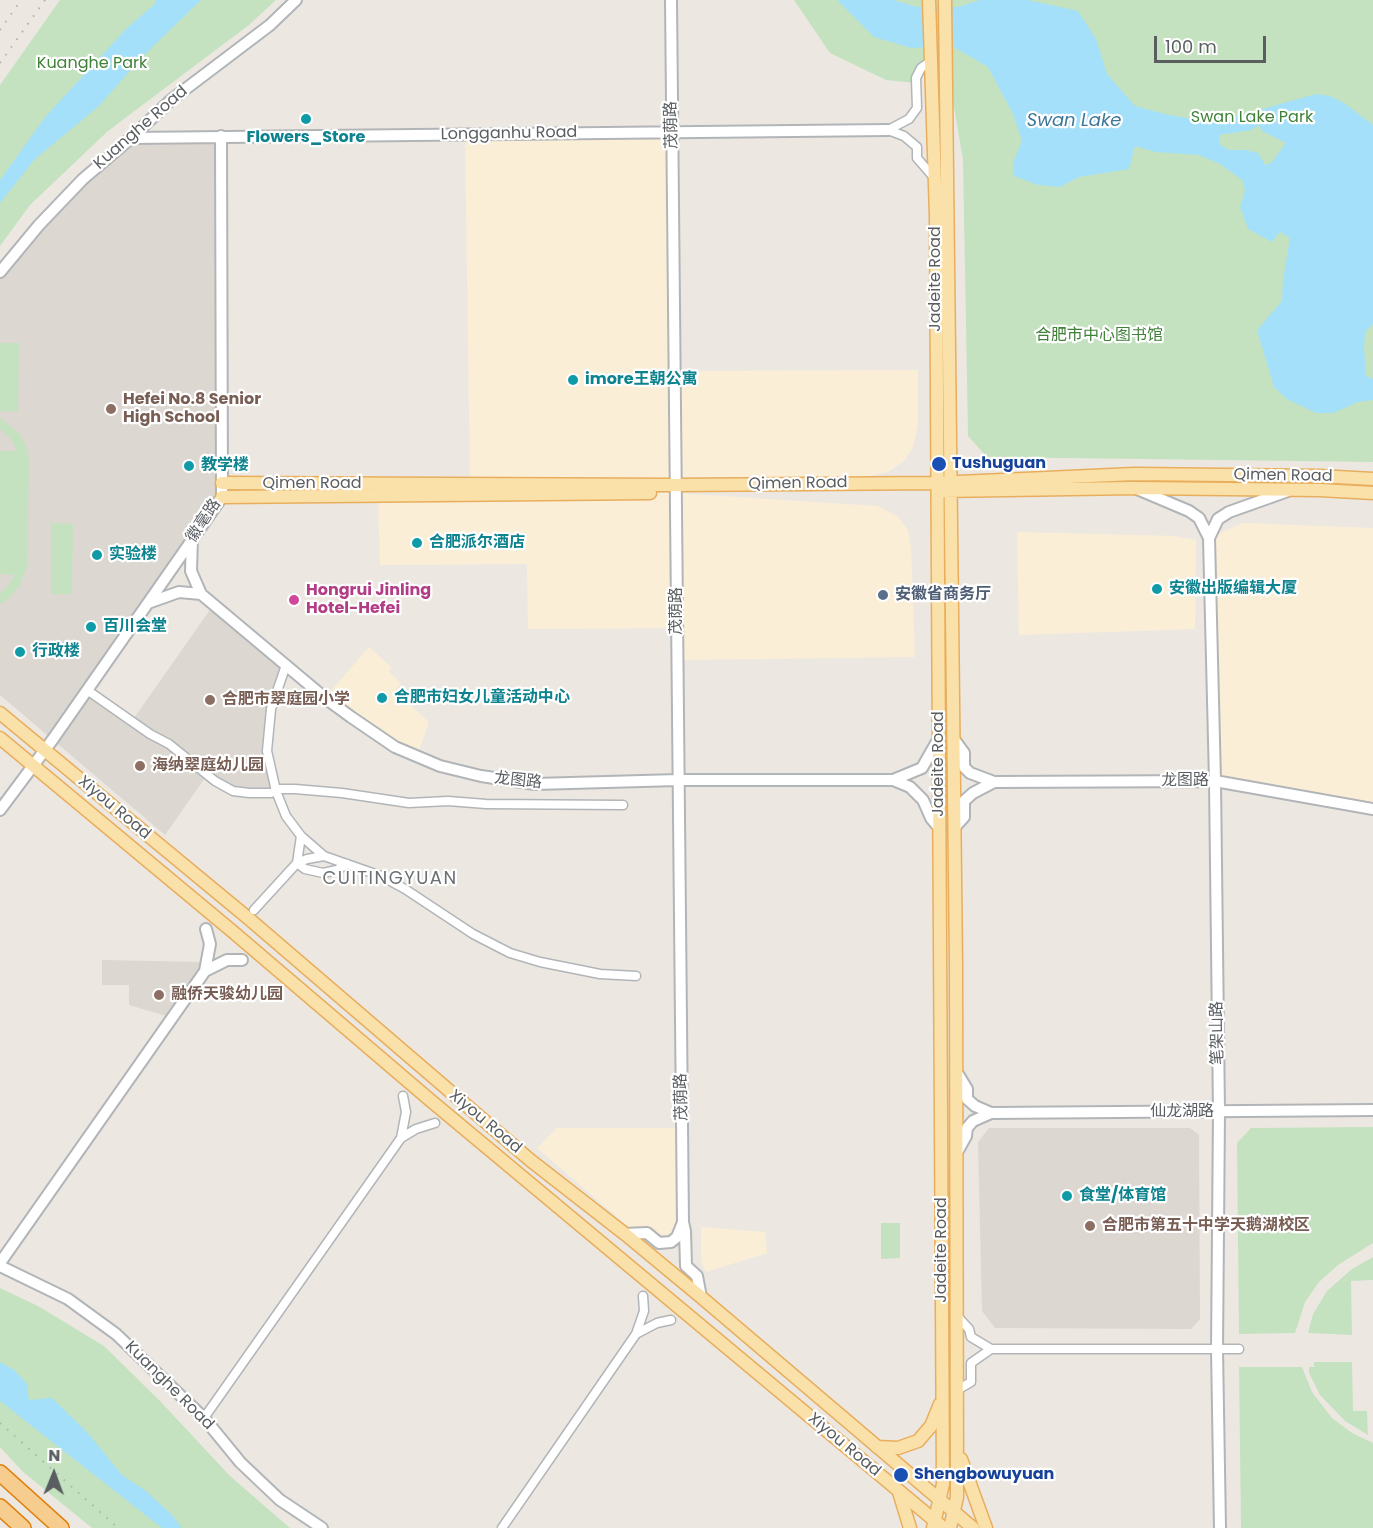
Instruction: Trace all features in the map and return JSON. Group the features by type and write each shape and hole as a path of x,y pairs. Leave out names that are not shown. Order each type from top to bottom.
{"highway":[{"path":"0,1473 60,1528"},
{"path":"0,1507 23,1528"}],"main road":[{"name":"Jadeite Road","path":"929,0 953,738 957,1499 950,1528"},
{"name":"Jadeite Road","path":"937,1526 943,1484 939,738 947,190 945,0"},
{"name":"Qimen Road","path":"944,487 1134,474 1319,476 1373,479"},
{"name":"Qimen Road","path":"222,483 676,489"},
{"name":"Qimen Road","path":"222,497 944,487 1292,489 1373,493"},
{"name":"Xiyou Road","path":"0,712 248,918 530,1160 701,1297 973,1528"},
{"name":"Xiyou Road","path":"0,738 232,931 429,1100 899,1491 937,1526"},
{"path":"877,1447 898,1448 918,1440 931,1426 943,1398"},
{"path":"957,1448 986,1528"},
{"path":"899,1491 910,1528"}],"street":[{"name":"Kuanghe Road","path":"0,272 39,225 76,187 171,100 270,25 296,0"},
{"name":"茂荫路","path":"671,0 683,1222 686,1266 697,1276 701,1297"},
{"path":"888,130 909,119 917,108 916,78 921,68 931,61"},
{"name":"Longganhu Road","path":"131,138 888,130"},
{"path":"888,130 904,136 917,147 917,158 934,179 947,190"},
{"name":"徽毫路","path":"0,810 222,497 221,136"},
{"path":"1134,488 1189,511 1199,518 1209,538"},
{"path":"1209,538 1218,519 1229,512 1292,489"},
{"path":"148,603 179,592 201,594 191,571 192,538"},
{"name":"笔架山路","path":"1209,538 1219,1112 1217,1348 1220,1528"},
{"name":"龙图路","path":"201,594 325,698 395,747 440,766 480,777 535,784 678,780 893,780"},
{"path":"286,665 271,709 267,751 276,791 286,816 301,836 324,856 381,876 474,934 510,953 540,962 600,974 636,976"},
{"path":"87,690 150,734 169,744 215,781 233,791 271,793 295,789 409,803 448,801 473,804 623,806"},
{"path":"893,780 922,768 939,738"},
{"path":"953,738 964,753 964,766 970,773 994,782"},
{"path":"893,780 910,787 923,800 931,818 940,829"},
{"name":"龙图路","path":"994,782 1215,781 1373,809"},
{"path":"954,828 964,817 964,801 973,793 994,782"},
{"path":"297,864 301,836"},
{"path":"254,910 297,864 307,859 324,856"},
{"path":"297,864 323,873 337,870 347,864"},
{"path":"0,1264 206,971 210,944 206,929"},
{"path":"206,971 227,960 242,960"},
{"path":"956,1070 967,1089 967,1099 975,1106 991,1113"},
{"path":"401,1138 406,1112 403,1096"},
{"name":"仙龙湖路","path":"991,1113 1373,1110"},
{"path":"956,1155 966,1136 966,1128 973,1121 991,1113"},
{"path":"204,1418 401,1138 416,1129 435,1123"},
{"path":"625,1234 647,1233 660,1243 671,1242 677,1237 683,1222"},
{"name":"Kuanghe Road","path":"0,1264 68,1299 116,1334 204,1418 240,1462 280,1500 322,1528"},
{"path":"502,1528 636,1334 644,1311 643,1296"},
{"path":"957,1316 969,1329 970,1337 992,1349 1239,1349"},
{"path":"636,1334 657,1323 671,1320"},
{"path":"957,1390 971,1382 971,1363 992,1349"}],"shaded area":[{"path":"673,132 675,371 918,370 918,423 913,447 905,460 888,472 864,477 677,477 676,485 470,484 465,134"},
{"name":"Hefei No.8 Senior High School","path":"221,136 222,497 87,690 132,721 214,604 286,665 268,728 276,791 233,791 207,775 165,835 0,695 0,272 39,225 131,138"},
{"path":"676,493 877,506 897,516 908,530 911,549 915,657 677,660 677,628 528,629 527,564 380,565 378,496"},
{"path":"1243,523 1373,528 1373,809 1215,781 1209,538"},
{"path":"1017,532 1174,536 1196,540 1195,629 1019,635"},
{"path":"369,647 392,668 389,672 401,683 394,691 429,722 417,756 325,698"},
{"name":"融侨天骏幼儿园","path":"102,960 207,962 173,1018 129,1005 129,985 102,985"},
{"path":"557,1128 682,1128 683,1222 671,1242 636,1233 537,1148"},
{"name":"合肥市第五十中学天鹅湖校区","path":"989,1128 1190,1128 1199,1135 1200,1319 1191,1329 995,1328 982,1311 978,1142"},
{"path":"701,1227 765,1232 767,1253 706,1272 701,1261"}],"green space":[{"name":"Kuanghe Park","path":"60,0 276,0 249,25 108,131 30,205 0,246 0,85"},
{"name":"Swan Lake Park","path":"794,0 1373,0 1373,462 987,457 968,436 963,160 946,60 931,61 921,68 916,83 886,80 830,53"},
{"path":"0,343 19,343 18,412 0,411"},
{"path":"0,418 19,433 26,446 29,460 27,566 19,587 0,604 0,593 15,575 0,574 0,451 17,451 11,439 0,429"},
{"path":"51,523 73,524 72,594 51,594"},
{"path":"1373,1127 1373,1243 1338,1265 1319,1282 1305,1302 1295,1333 1239,1334 1237,1143 1251,1128"},
{"path":"881,1223 900,1223 900,1258 881,1259"},
{"path":"1373,1257 1373,1280 1351,1281 1352,1335 1308,1333 1313,1314 1327,1291 1352,1269"},
{"path":"0,1288 38,1306 104,1346 160,1401 230,1476 290,1528 92,1528 22,1471 0,1447"},
{"path":"1314,1362 1352,1362 1353,1411 1367,1411 1368,1435 1345,1421 1320,1395 1309,1373 1309,1367 1314,1367"},
{"path":"1239,1367 1302,1367 1312,1392 1332,1418 1352,1433 1373,1443 1373,1528 1241,1528"}],"water":[{"path":"156,0 201,0 143,56 99,106 35,159 0,203 0,180 46,116 127,28 155,4"},
{"name":"Swan Lake","path":"837,0 893,0 917,7 958,7 980,0 1028,0 1078,11 1096,39 1107,74 1135,106 1198,120 1245,114 1316,94 1330,96 1344,103 1373,125 1373,324 1365,332 1364,348 1366,376 1373,379 1373,400 1358,402 1333,413 1316,413 1287,399 1274,387 1257,330 1282,301 1290,238 1280,232 1272,242 1248,229 1240,207 1245,190 1242,180 1220,164 1199,155 1155,152 1135,146 1129,169 1079,177 1060,187 1038,185 1014,176 1013,163 1022,141 1013,114 988,67 952,46 911,48 874,37","holes":["1259,125 1262,131 1286,143 1271,163 1265,165 1258,153 1229,150 1219,144 1219,135 1251,130"]},
{"path":"0,1362 14,1370 27,1384 29,1400 52,1398 87,1432 122,1475 146,1491 172,1515 182,1528 162,1528 0,1401"}],"railway":[{"path":"0,30 21,0"},
{"path":"0,63 45,0"},
{"path":"0,1423 118,1528"}],"place":[{"name":"Flowers_Store","path":"306,119"},
{"name":"imore王朝公寓","path":"573,380"},
{"name":"Hefei No.8 Senior High School","path":"111,409"},
{"name":"Tushuguan","path":"939,464"},
{"name":"教学楼","path":"189,466"},
{"name":"合肥派尔酒店","path":"417,543"},
{"name":"实验楼","path":"97,555"},
{"name":"安徽出版编辑大厦","path":"1157,589"},
{"name":"安徽省商务厅","path":"883,595"},
{"name":"Hongrui Jinling Hotel-Hefei","path":"294,600"},
{"name":"百川会堂","path":"91,627"},
{"name":"行政楼","path":"20,652"},
{"name":"合肥市妇女儿童活动中心","path":"382,698"},
{"name":"合肥市翠庭园小学","path":"210,700"},
{"name":"海纳翠庭幼儿园","path":"140,766"},
{"name":"融侨天骏幼儿园","path":"159,995"},
{"name":"食堂/体育馆","path":"1067,1196"},
{"name":"合肥市第五十中学天鹅湖校区","path":"1090,1226"},
{"name":"Shengbowuyuan","path":"901,1475"}],"district":[{"name":"CUITINGYUAN","path":"390,879"}],"park label":[{"name":"合肥市中心图书馆","path":"1099,336"}]}
